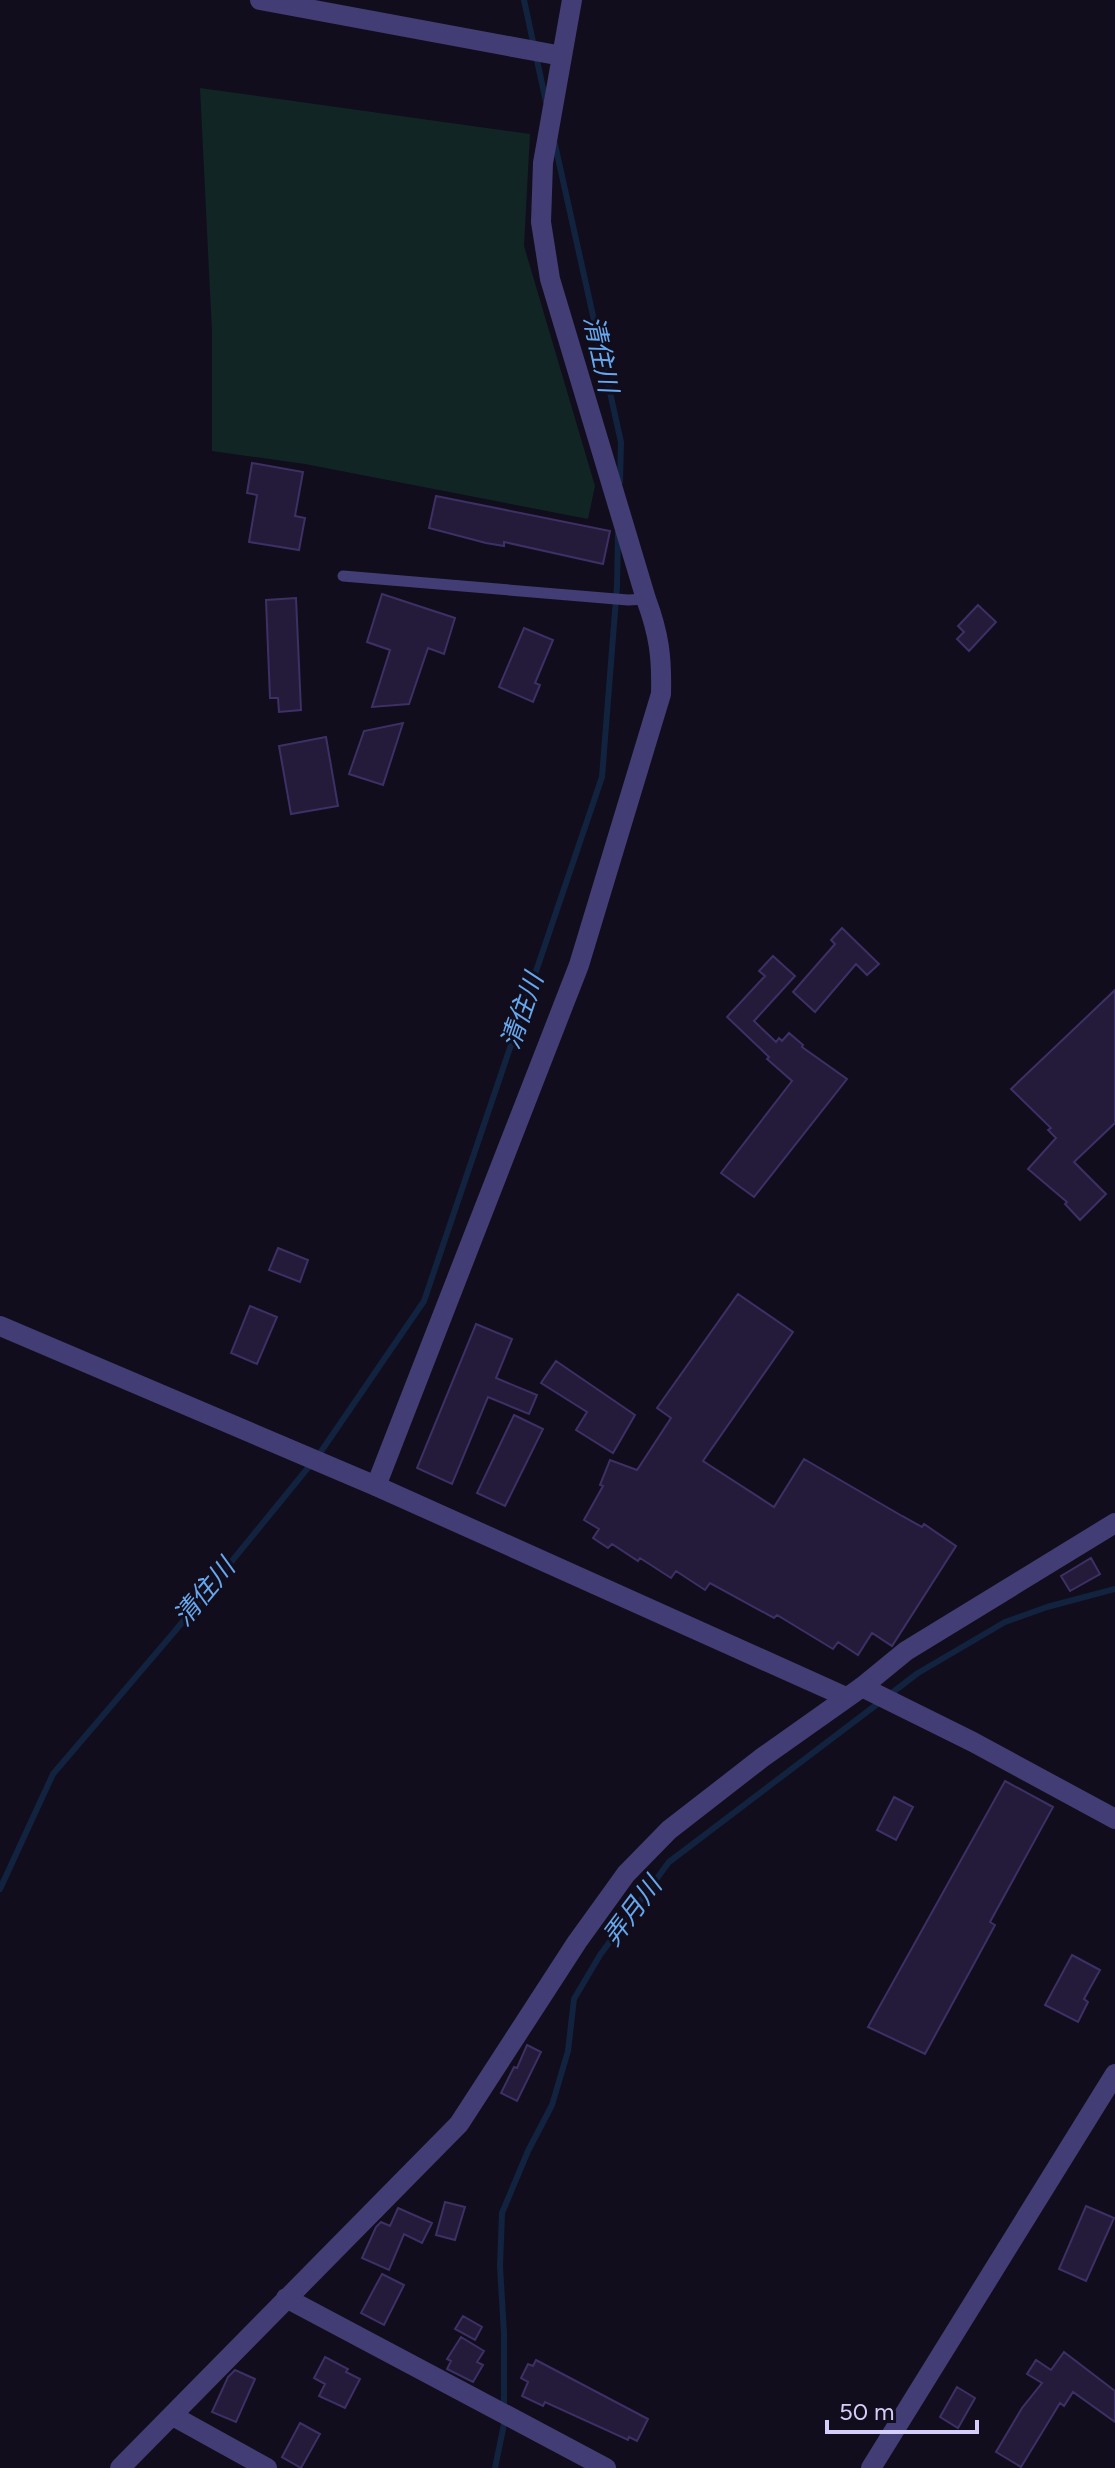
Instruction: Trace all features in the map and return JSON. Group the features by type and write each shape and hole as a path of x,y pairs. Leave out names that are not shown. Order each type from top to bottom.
{"street":[{"path":"260,0 562,56"},
{"path":"376,1486 584,950 661,694 660,642 550,279 541,222 543,163 572,0"},
{"path":"0,1326 973,1742 1115,1819"},
{"path":"120,2468 459,2124 577,1942 626,1874 669,1830 906,1651 1115,1523"},
{"path":"871,2468 1115,2074"},
{"path":"286,2298 606,2468"},
{"path":"173,2416 267,2468"}],"lane":[{"path":"343,576 646,599"}],"green space":[{"path":"200,88 530,134 524,246 595,486 588,519 305,464 212,451 212,332"}],"building":[{"path":"252,463 303,472 295,516 305,518 299,550 249,542 257,495 247,493"},
{"path":"436,496 610,531 603,564 504,542 504,546 486,543 429,528"},
{"path":"382,594 455,618 444,654 428,648 409,704 372,707 390,650 367,642"},
{"path":"296,598 301,710 279,712 278,698 270,698 266,600"},
{"path":"978,605 996,622 969,651 957,639 964,632 958,626"},
{"path":"524,628 553,640 535,683 540,685 533,702 499,687"},
{"path":"403,723 383,785 349,774 364,731"},
{"path":"326,737 338,806 291,814 279,746"},
{"path":"842,928 879,964 867,975 856,964 815,1012 793,992 835,944 831,940"},
{"path":"773,956 795,976 754,1021 776,1042 779,1038 782,1041 789,1033 802,1047 847,1079 754,1197 721,1173 792,1081 727,1017 765,976 759,971"},
{"path":"1115,990 1115,1123 1074,1162 1106,1194 1080,1220 1065,1204 1067,1202 1028,1169 1056,1138 1048,1130 1051,1128 1011,1089"},
{"path":"278,1248 308,1260 300,1282 269,1270"},
{"path":"738,1294 793,1332 703,1461 774,1507 804,1459 922,1527 924,1524 956,1546 892,1646 872,1633 858,1655 838,1642 833,1649 777,1615 774,1618 710,1583 705,1590 676,1571 671,1578 612,1544 608,1548 593,1538 599,1529 584,1520 603,1486 600,1485 610,1460 637,1470 671,1418 657,1408"},
{"path":"250,1306 277,1317 257,1364 231,1353"},
{"path":"476,1324 512,1339 496,1378 537,1395 529,1414 488,1397 452,1484 417,1468"},
{"path":"556,1361 635,1415 613,1453 576,1430 587,1412 541,1383"},
{"path":"514,1415 543,1429 505,1506 477,1493"},
{"path":"1091,1558 1100,1574 1070,1591 1061,1576"},
{"path":"1005,1781 1053,1807 990,1922 995,1925 925,2054 868,2027"},
{"path":"894,1797 913,1807 896,1840 877,1830"},
{"path":"1072,1955 1100,1970 1084,1999 1088,2002 1078,2022 1045,2005"},
{"path":"527,2045 541,2052 517,2101 501,2093"},
{"path":"445,2202 465,2207 455,2240 436,2235"},
{"path":"1086,2206 1114,2218 1086,2281 1059,2269"},
{"path":"398,2208 432,2223 422,2243 404,2234 389,2270 362,2258 376,2227 381,2222 390,2226"},
{"path":"382,2274 404,2285 384,2325 361,2313"},
{"path":"463,2316 482,2327 475,2340 455,2329"},
{"path":"461,2337 484,2351 477,2362 483,2365 473,2382 447,2369 451,2361 447,2359"},
{"path":"1064,2352 1115,2391 1115,2422 1073,2392 1064,2406 1060,2403 1021,2467 996,2452 1022,2408 1042,2383 1027,2374 1036,2360 1051,2370"},
{"path":"325,2357 360,2379 345,2408 319,2396 325,2384 314,2378"},
{"path":"536,2360 648,2419 637,2441 629,2437 628,2440 545,2402 543,2406 522,2396 528,2382 521,2378 528,2364 533,2366"},
{"path":"235,2370 255,2379 236,2422 212,2412 228,2377"},
{"path":"957,2387 975,2398 958,2428 940,2417"},
{"path":"300,2423 320,2434 301,2468 282,2457"}],"waterway":[{"name":"清住川","path":"524,0 546,102"},
{"name":"清住川","path":"554,140 621,442 620,482"},
{"name":"清住川","path":"0,1889 53,1774 320,1453 424,1301 602,777 617,586 618,533"},
{"name":"弄月川","path":"889,1695 918,1673 1005,1622 1115,1589"},
{"name":"弄月川","path":"495,2468 504,2424 500,2266 502,2213 528,2151 552,2105 568,2051 574,1999 600,1955 669,1862 880,1702"}]}
